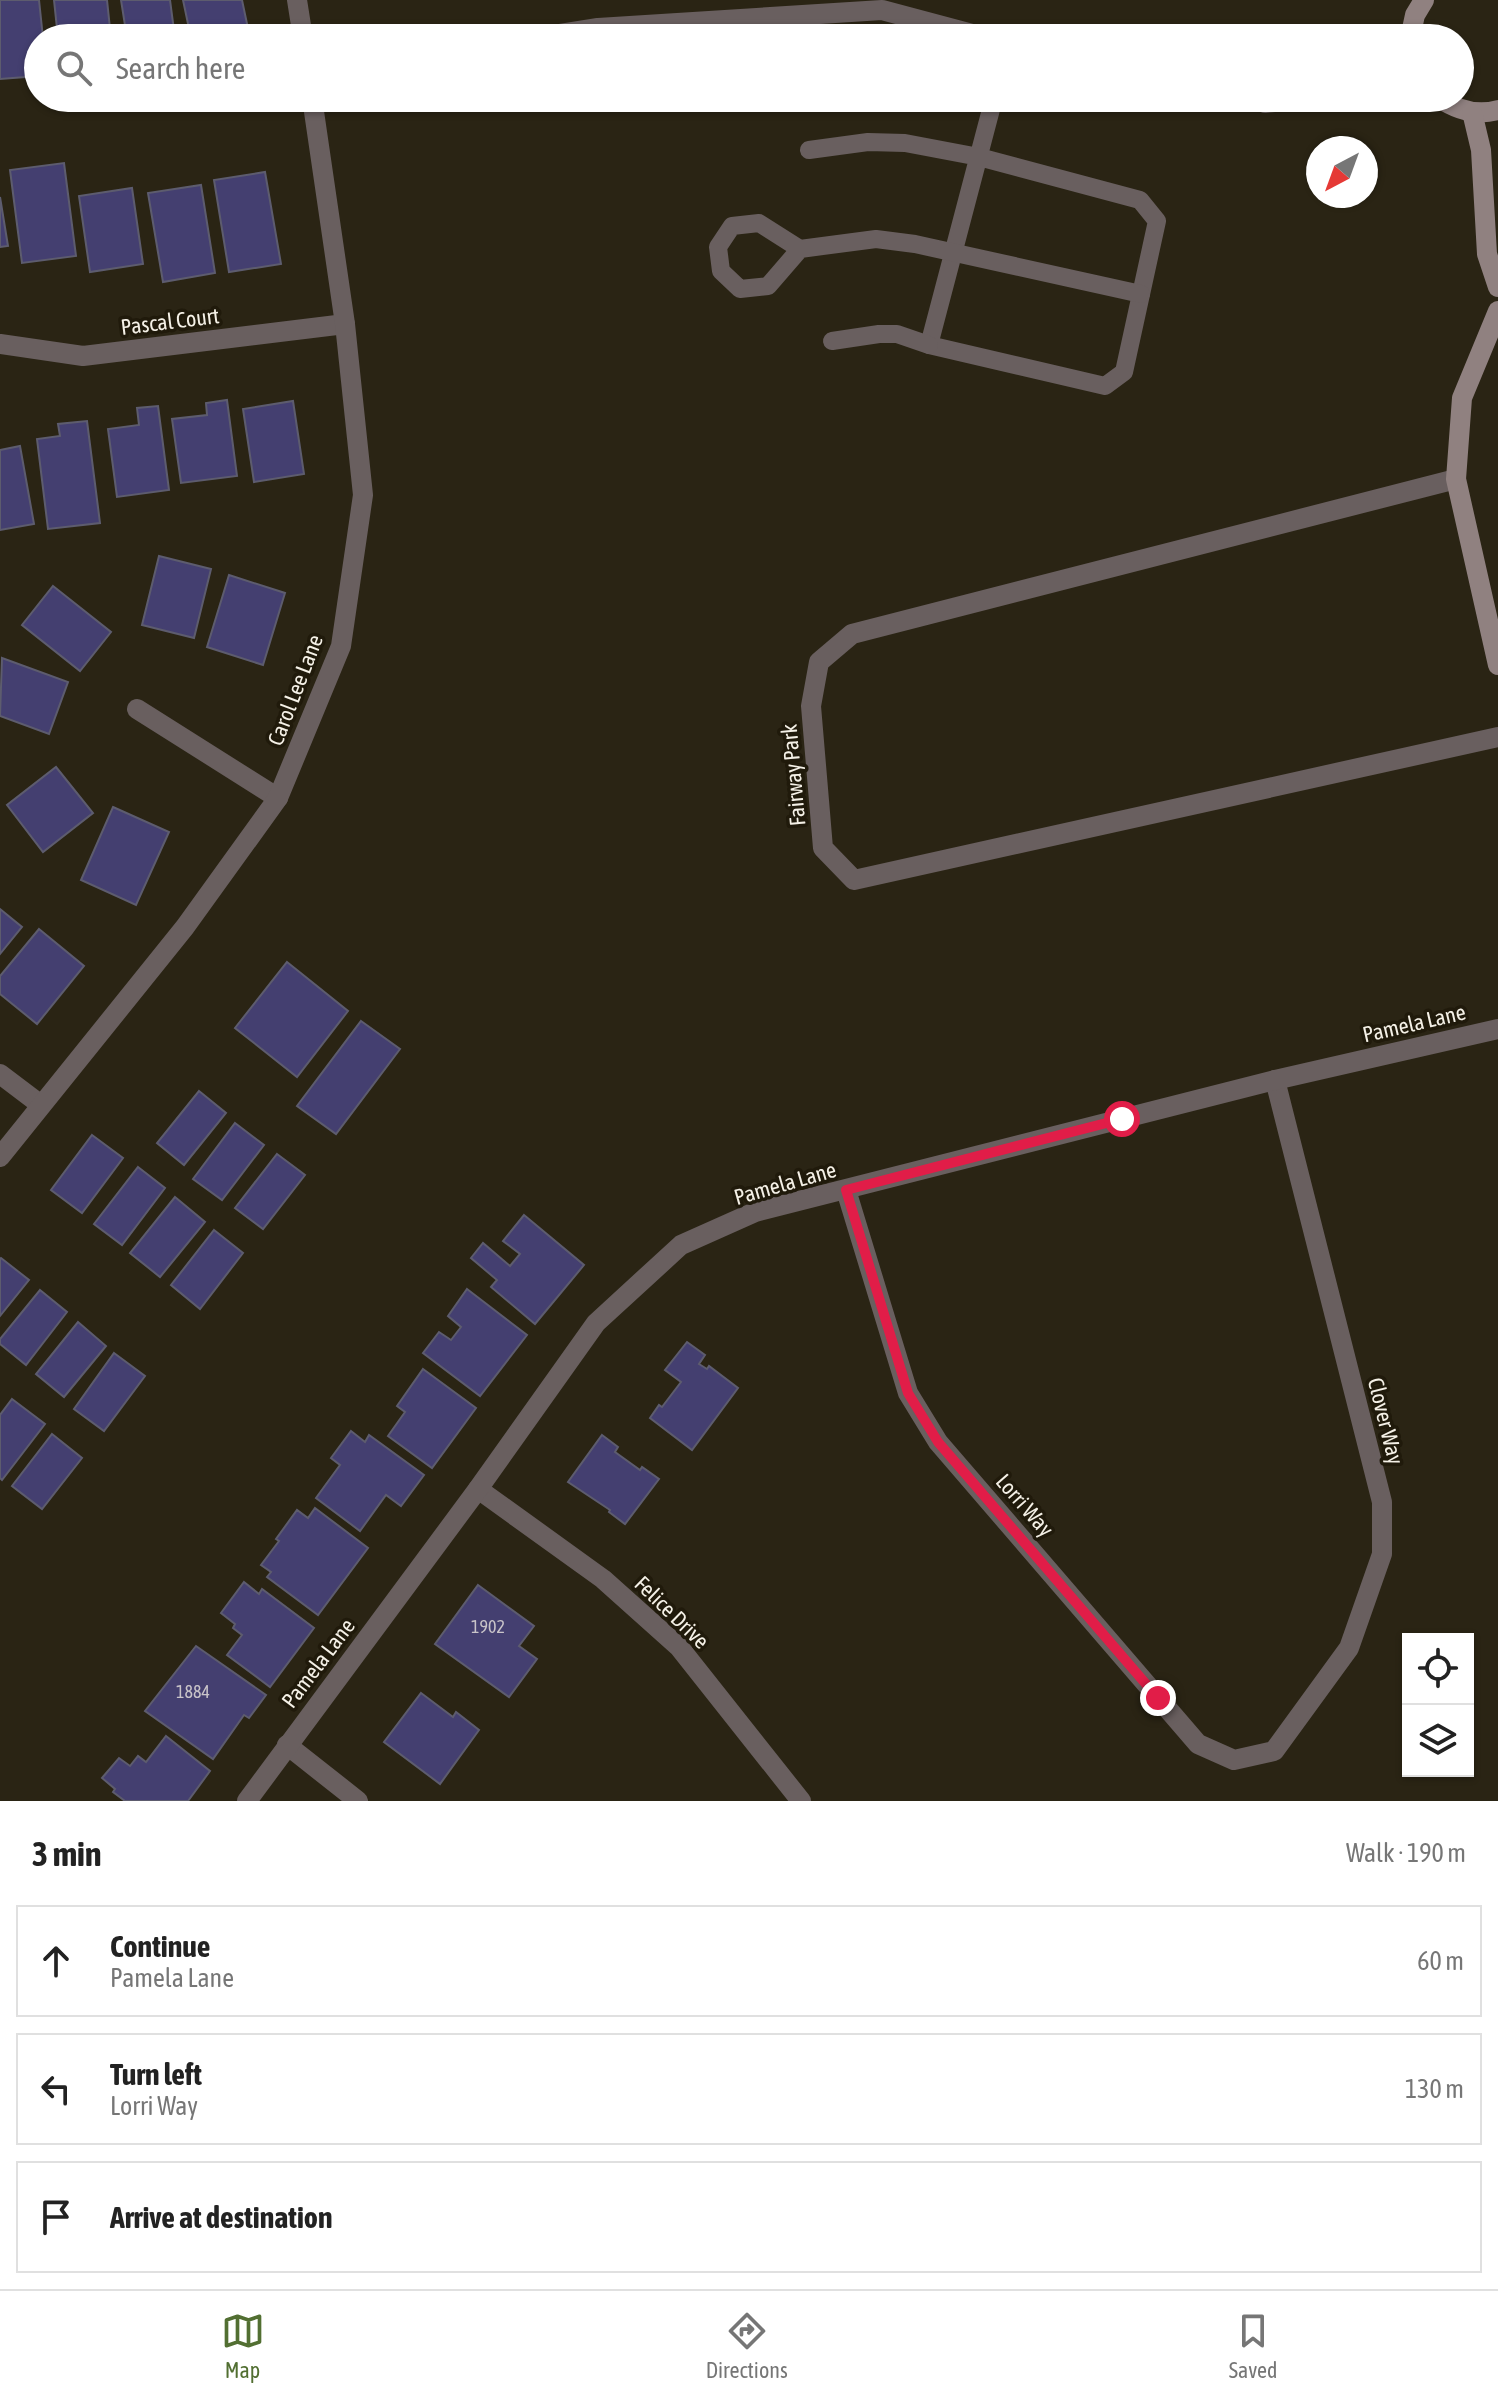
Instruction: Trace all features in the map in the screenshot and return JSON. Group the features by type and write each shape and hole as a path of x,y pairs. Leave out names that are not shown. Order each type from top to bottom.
{"street":[{"path":"297,0 301,24"},
{"path":"1412,24 1424,0"},
{"path":"661,24 882,10 934,24"},
{"path":"1474,112 1498,110"},
{"name":"Carol Lee Lane","path":"0,1157 185,927 278,798 341,646 363,495 345,324 314,112"},
{"path":"1472,112 1481,150 1487,254 1498,287"},
{"path":"1498,311 1462,398 1456,479 1498,665"},
{"name":"Pascal Court","path":"0,344 83,356 345,324"},
{"name":"Fairway Park","path":"1456,479 852,634 819,662 811,706 823,848 854,880 1498,737"},
{"path":"137,709 278,798"},
{"name":"Pamela Lane","path":"247,1801 478,1489 596,1323 681,1245 755,1212 1275,1080 1498,1029"},
{"path":"0,1074 41,1105"},
{"name":"Clover Way","path":"1274,1751 1349,1648 1382,1554 1382,1502 1275,1080"},
{"name":"Lorri Way","path":"846,1190 908,1393 938,1442 1198,1744 1234,1760 1274,1751"},
{"name":"Felice Drive","path":"478,1489 603,1579 679,1647 801,1801"},
{"path":"287,1745 358,1801"}],"lane":[{"path":"929,345 990,112"},
{"path":"809,150 868,142 905,143 979,157 1140,200 1157,221 1124,372 1105,386 929,345 897,334 832,341"},
{"path":"800,249 768,286 740,289 721,271 718,247 732,226 759,223 800,249 876,239 954,251 1141,294"}],"building":[{"path":"0,0 39,0 42,24 24,24 24,77 0,79"},
{"path":"54,0 107,0 110,24 57,24"},
{"path":"121,0 170,0 173,24 125,24"},
{"path":"183,0 242,0 247,24 188,24"},
{"path":"64,163 76,256 22,263 10,170"},
{"path":"265,172 281,264 229,272 214,180"},
{"path":"201,185 215,273 163,282 148,193"},
{"path":"132,188 143,264 90,272 79,196"},
{"path":"0,197 8,246 0,247"},
{"path":"227,400 237,476 181,483 172,419 207,415 206,403"},
{"path":"293,401 304,474 254,482 243,409"},
{"path":"158,406 169,490 117,497 108,429 139,425 137,408"},
{"path":"87,421 100,523 48,529 37,439 60,436 58,424"},
{"path":"20,446 34,524 0,530 0,450"},
{"path":"159,556 211,569 194,638 142,625"},
{"path":"229,575 285,593 263,665 207,647"},
{"path":"53,586 111,632 80,671 22,625"},
{"path":"2,658 68,682 49,734 0,716"},
{"path":"56,767 93,813 43,852 7,805"},
{"path":"113,807 169,832 136,905 81,880"},
{"path":"0,909 22,927 0,954"},
{"path":"39,929 84,966 37,1024 0,994 0,976"},
{"path":"287,962 348,1011 297,1077 235,1028"},
{"path":"361,1021 400,1049 336,1134 297,1106"},
{"path":"199,1091 226,1113 184,1165 157,1143"},
{"path":"235,1123 264,1145 222,1200 193,1179"},
{"path":"92,1135 123,1158 82,1213 51,1190"},
{"path":"277,1154 305,1175 263,1229 235,1208"},
{"path":"138,1167 165,1188 122,1245 94,1224"},
{"path":"175,1197 205,1222 160,1277 130,1253"},
{"path":"524,1215 584,1265 535,1324 491,1287 497,1280 471,1258 483,1243 510,1266 520,1254 503,1241"},
{"path":"214,1230 243,1253 200,1309 171,1285"},
{"path":"0,1259 29,1280 0,1316"},
{"path":"467,1289 527,1335 480,1396 423,1353 439,1332 451,1340 461,1327 448,1316"},
{"path":"40,1290 67,1312 26,1365 0,1344 0,1339"},
{"path":"78,1322 106,1346 64,1397 36,1374"},
{"path":"687,1342 705,1355 699,1364 707,1369 709,1366 738,1388 692,1450 650,1418 681,1382 665,1370"},
{"path":"114,1353 145,1376 104,1431 74,1409"},
{"path":"423,1369 476,1408 432,1468 388,1436 405,1412 397,1406"},
{"path":"12,1399 45,1424 2,1480 0,1415"},
{"path":"351,1431 365,1442 369,1435 424,1475 401,1506 386,1495 360,1531 316,1498 340,1465 331,1458"},
{"path":"52,1434 82,1458 42,1509 12,1486"},
{"path":"602,1435 618,1447 615,1452 659,1479 625,1524 568,1482"},
{"path":"315,1508 368,1548 318,1615 267,1577 271,1572 261,1565 297,1510 308,1518"},
{"path":"244,1582 259,1594 262,1589 314,1628 270,1687 227,1655 242,1635 233,1628 235,1624 221,1613"},
{"path":"478,1585 534,1626 519,1646 537,1659 509,1697 435,1644"},
{"path":"196,1646 266,1695 249,1718 244,1715 213,1759 145,1711"},
{"path":"421,1693 453,1717 456,1712 479,1730 440,1784 384,1742"},
{"path":"166,1736 210,1771 188,1801 125,1801 113,1792 115,1789 102,1778 119,1758 130,1766 138,1756 146,1762"}],"route":[{"path":"1122,1119 846,1190 908,1393 938,1442 1158,1698"}]}
